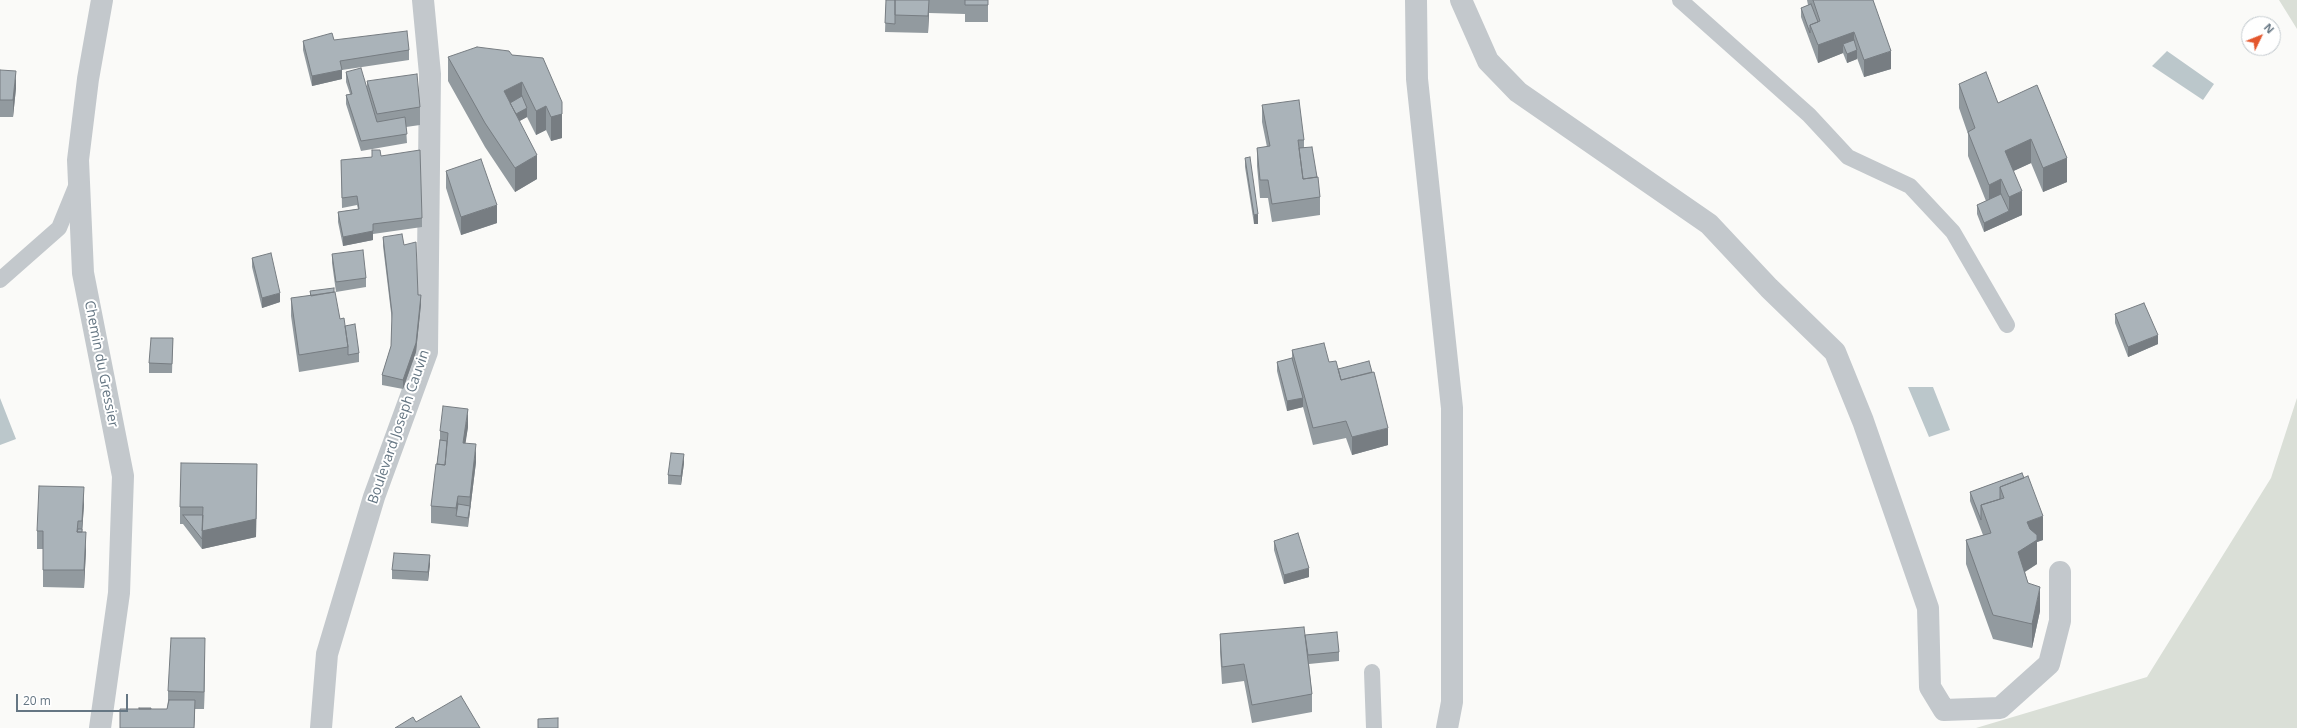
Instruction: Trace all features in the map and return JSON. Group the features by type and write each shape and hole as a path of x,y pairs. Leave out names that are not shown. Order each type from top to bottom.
{"street":[{"name":"Chemin du Gressier","path":"100,728 119,593 123,476 83,273 78,160 88,79 102,0"},
{"name":"Boulevard Joseph Cauvin","path":"321,728 327,654 374,497 427,352 430,74 423,0"},
{"path":"1416,0 1418,79 1452,408 1452,702 1447,728"},
{"path":"1461,0 1488,61 1518,92 1709,224 1769,288 1835,352 1863,421 1928,608 1930,687 1944,710 2000,708 2049,664 2060,622 2060,572"}],"lane":[{"path":"1680,0 1809,115 1848,157 1910,186 1953,232 2006,325"},
{"path":"0,280 59,228 79,180"},
{"path":"1372,672 1374,728"}],"shaded area":[{"path":"2279,0 2297,0 2297,29"},
{"path":"2167,51 2214,84 2203,100 2152,66"},
{"path":"1908,387 1933,387 1950,430 1929,437"},
{"path":"0,398 16,439 0,445"},
{"path":"2297,398 2297,728 1976,728 2147,677 2271,478"}],"building":[{"path":"886,0 895,0 895,24 885,23"},
{"path":"895,0 929,0 928,16 895,15"},
{"path":"965,0 988,0 988,5 965,5"},
{"path":"1813,0 1873,0 1891,51 1864,60 1854,32 1818,45 1810,25 1820,21"},
{"path":"1811,4 1818,22 1810,25 1810,33 1801,8"},
{"path":"407,31 409,50 340,61 342,70 312,76 303,41 332,33 334,40"},
{"path":"1854,40 1857,50 1847,54 1843,44"},
{"path":"477,47 509,51 512,55 543,58 562,102 562,114 551,117 546,106 536,111 522,82 504,91 537,155 515,168 485,123 448,57"},
{"path":"361,68 377,122 405,117 407,134 361,141 346,95 352,94 346,72"},
{"path":"0,70 16,71 13,100 0,100"},
{"path":"1986,72 1998,103 2037,85 2067,158 2043,168 2031,139 2005,151 2022,191 2009,197 2001,179 1989,185 1968,132 1975,128 1959,84"},
{"path":"417,74 420,107 377,114 367,81"},
{"path":"522,96 527,108 516,114 510,103"},
{"path":"1299,100 1304,140 1298,140 1303,179 1318,177 1320,197 1272,204 1268,180 1260,180 1257,148 1270,146 1262,105"},
{"path":"1312,147 1317,177 1303,179 1299,148"},
{"path":"372,150 380,150 381,156 420,150 422,218 373,224 373,231 343,237 338,212 359,209 357,196 342,198 341,160 372,157"},
{"path":"1250,157 1258,214 1254,215 1245,158"},
{"path":"481,159 497,205 461,217 446,171"},
{"path":"2001,194 2009,211 1984,223 1977,205"},
{"path":"402,234 404,245 416,242 418,295 421,295 416,343 403,380 382,375 391,346 392,313 383,237"},
{"path":"363,250 366,278 336,282 332,254"},
{"path":"271,253 280,293 262,298 252,258"},
{"path":"334,288 334,292 311,296 310,291"},
{"path":"335,292 340,319 344,318 348,347 299,355 291,298"},
{"path":"2144,303 2158,335 2128,347 2115,314"},
{"path":"355,324 359,353 348,355 345,326"},
{"path":"151,338 173,338 172,364 149,363"},
{"path":"1324,343 1329,362 1336,361 1341,380 1374,372 1388,428 1352,437 1346,421 1313,428 1292,350"},
{"path":"1292,358 1303,398 1287,401 1277,362"},
{"path":"1369,361 1372,372 1341,380 1338,369"},
{"path":"443,406 468,409 463,443 476,444 470,497 458,496 456,508 431,506 436,464 445,465 448,433 440,431"},
{"path":"440,440 447,441 445,465 437,464"},
{"path":"671,453 684,454 681,476 668,475"},
{"path":"181,463 257,464 256,519 202,531 203,507 180,507"},
{"path":"2022,473 2024,478 2000,487 2000,499 1981,505 1981,520 1970,492"},
{"path":"2028,476 2043,516 2027,522 2030,529 2037,535 2037,540 2018,552 2028,583 2040,587 2032,624 1993,615 1966,540 1991,533 1981,505 2004,498 2000,487"},
{"path":"39,486 84,487 82,521 78,521 77,532 86,532 84,570 43,570 43,531 37,531"},
{"path":"458,504 470,506 468,518 456,516"},
{"path":"183,515 203,515 202,539"},
{"path":"78,529 82,529 82,532 77,532"},
{"path":"1298,533 1309,568 1284,575 1274,541"},
{"path":"394,553 430,555 428,572 392,570"},
{"path":"1304,627 1312,694 1252,705 1244,664 1222,667 1220,634"},
{"path":"1337,632 1339,652 1308,655 1305,635"},
{"path":"171,638 205,638 204,692 168,691"},
{"path":"461,696 480,728 395,728 413,717 416,722"},
{"path":"169,700 195,700 194,728 120,728 120,709 167,709"},
{"path":"151,708 151,709 139,709"},
{"path":"558,718 558,728 538,728 538,719"}]}
